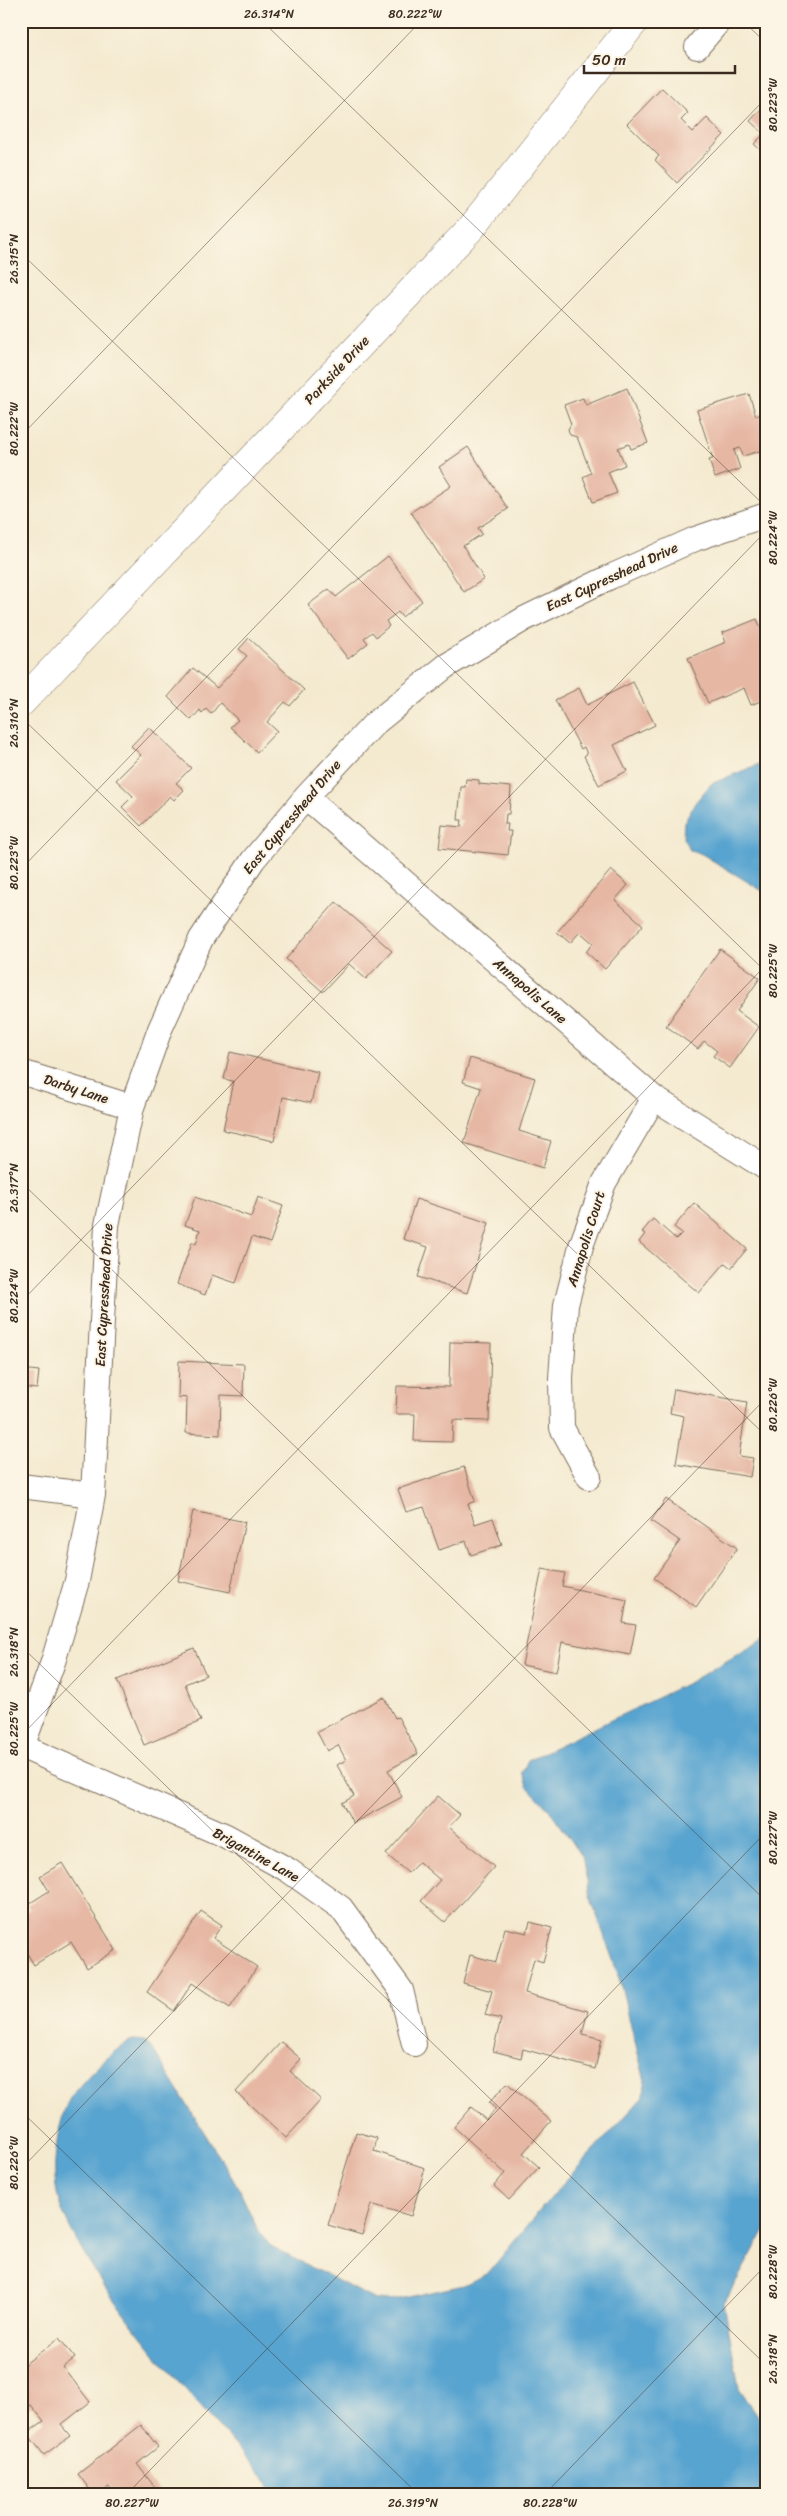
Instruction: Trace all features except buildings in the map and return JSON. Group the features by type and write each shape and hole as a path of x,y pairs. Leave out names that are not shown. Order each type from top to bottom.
{"street":[{"name":"Parkside Drive","path":"21,703 472,227 635,21"},
{"path":"697,47 719,21"},
{"name":"East Cypresshead Drive","path":"22,1748 53,1662 77,1581 93,1496 107,1225 132,1107 160,1028 201,939 253,860 306,798 374,724 446,666 524,619 610,577 695,539 766,516"},
{"name":"Annapolis Lane","path":"306,798 654,1098 766,1168"},
{"name":"Darby Lane","path":"21,1072 132,1107"},
{"name":"Annapolis Court","path":"589,1477 562,1428 561,1378 566,1305 581,1246 604,1183 654,1098"},
{"path":"21,1486 93,1496"},
{"name":"Brigantine Lane","path":"22,1748 226,1836 288,1870 341,1908 401,1990 414,2044"}],"water":[{"path":"766,761 766,893 702,854 690,850 683,838 684,822 695,803 711,784"},
{"path":"766,1638 766,2228 724,2303 739,2388 766,2427 766,2495 278,2495 176,2378 127,2318 71,2230 63,2213 55,2178 55,2156 59,2132 64,2110 69,2100 89,2075 121,2047 133,2040 145,2041 154,2051 239,2189 256,2226 271,2247 376,2300 390,2301 464,2285 488,2273 556,2191 644,2096 645,2081 618,1974 590,1896 582,1856 552,1813 527,1786 522,1773 528,1760 692,1681"}]}
